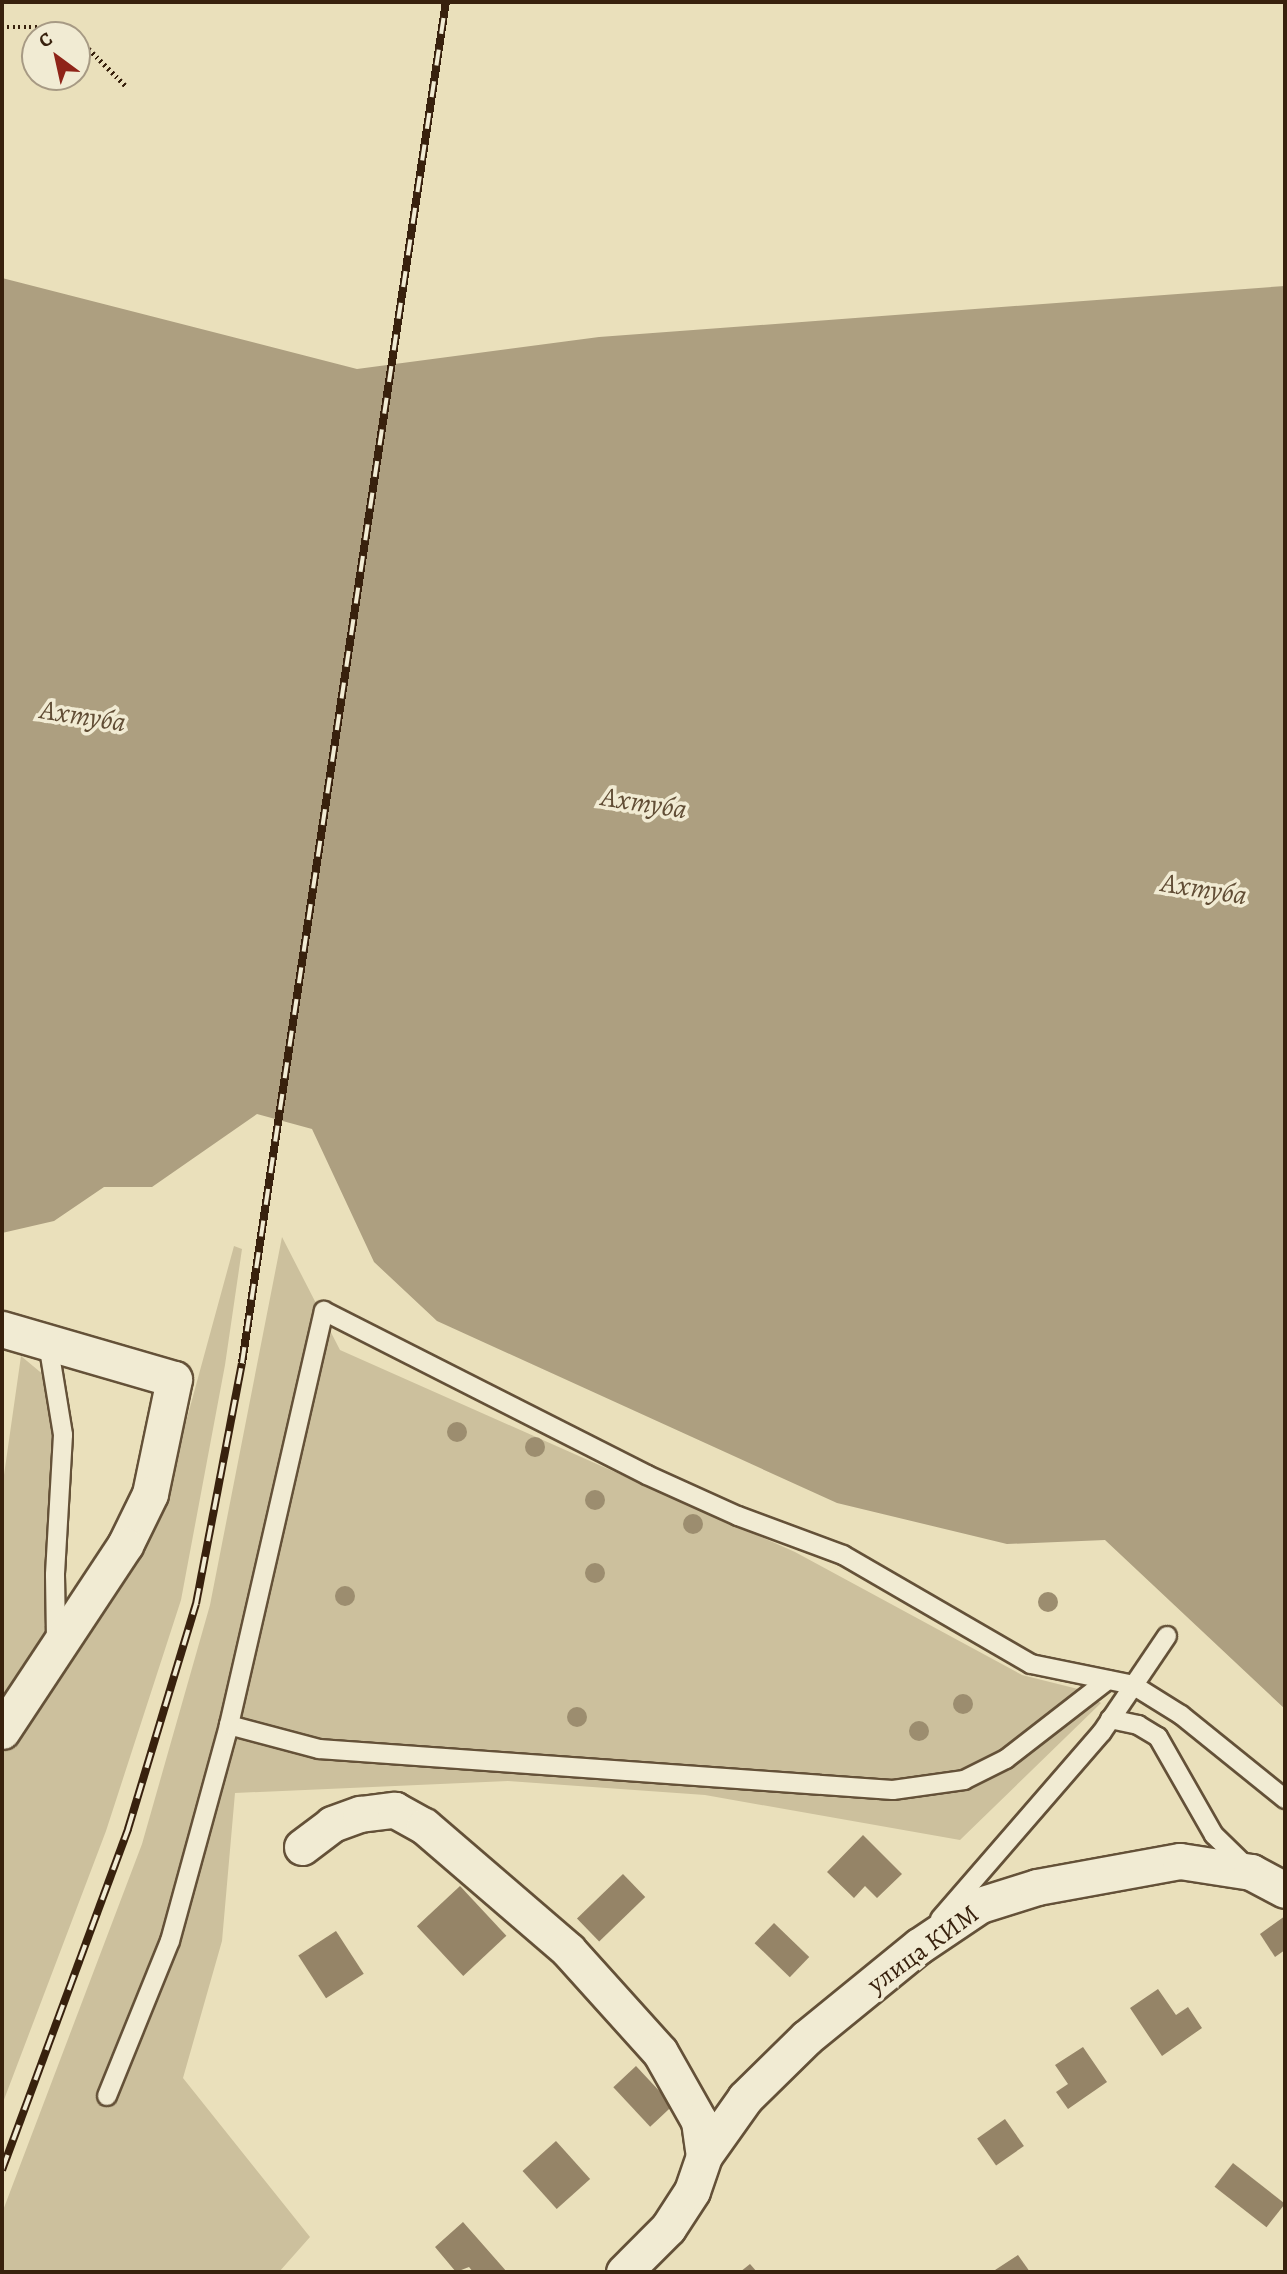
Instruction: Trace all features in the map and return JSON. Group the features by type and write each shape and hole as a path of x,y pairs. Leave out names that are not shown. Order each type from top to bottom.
{"street":[{"path":"2,1329 174,1379 150,1494 125,1545 2,1731"},
{"name":"улица КИМ","path":"302,1847 332,1824 360,1814 395,1810 424,1826 568,1950 660,2052 699,2121 704,2156"},
{"name":"улица КИМ","path":"624,2272 668,2228 692,2190 704,2156 745,2098 806,2038 919,1946 980,1905 1037,1886 1180,1861 1251,1872 1285,1891"}],"lane":[{"path":"107,2096 170,1941 229,1725 324,1311 647,1475 738,1517 843,1555 1031,1664 1133,1685 1181,1715 1285,1798"},
{"path":"48,1343 63,1435 55,1575 56,1649"},
{"path":"919,1946 1110,1719 1167,1636"},
{"path":"229,1725 320,1749 892,1790 964,1780 1006,1759 1108,1680"},
{"path":"1110,1719 1138,1725 1158,1737 1214,1835 1251,1872 1285,1878"}],"path":[{"path":"2,27 21,27"},
{"path":"91,51 126,86"}],"shaded area":[{"path":"282,1237 340,1350 795,1552 1022,1675 1078,1689 1101,1703 960,1840 705,1795 508,1781 235,1793 222,1941 183,2078 310,2237 279,2272 2,2272 2,2213 142,1844 210,1605"},
{"path":"234,1246 242,1249 225,1365 181,1600 106,1831 2,2105 2,1489 21,1356 45,1376 53,1437 44,1626 87,1623 126,1573 178,1451"}],"water":[{"name":"Ахтуба","path":"2,278 357,369 599,337 1285,286 1285,1709 1105,1540 1007,1544 837,1503 437,1321 374,1262 312,1129 257,1114 152,1187 104,1187 54,1221 2,1233"}],"building":[{"path":"863,1835 902,1874 877,1898 865,1886 854,1898 827,1872"},
{"path":"623,1874 645,1897 599,1941 577,1918"},
{"path":"460,1886 506,1936 463,1976 417,1926"},
{"path":"1285,1916 1285,1950 1275,1957 1260,1934"},
{"path":"774,1923 809,1957 790,1977 755,1943"},
{"path":"336,1931 364,1974 326,1998 298,1956"},
{"path":"1158,1989 1176,2015 1188,2007 1202,2028 1162,2056 1130,2008"},
{"path":"1083,2047 1107,2082 1068,2109 1056,2092 1068,2084 1055,2065"},
{"path":"636,2066 673,2105 650,2127 613,2087"},
{"path":"1005,2119 1024,2146 996,2166 977,2139"},
{"path":"556,2141 590,2179 557,2209 523,2171"},
{"path":"1233,2163 1285,2204 1267,2227 1215,2187"},
{"path":"463,2222 507,2272 473,2272 469,2267 456,2272 435,2247"},
{"path":"1018,2255 1030,2272 992,2272"},
{"path":"750,2264 757,2272 740,2272"}],"railway":[{"path":"2,2170 128,1829 196,1604 242,1363 446,2"}]}
